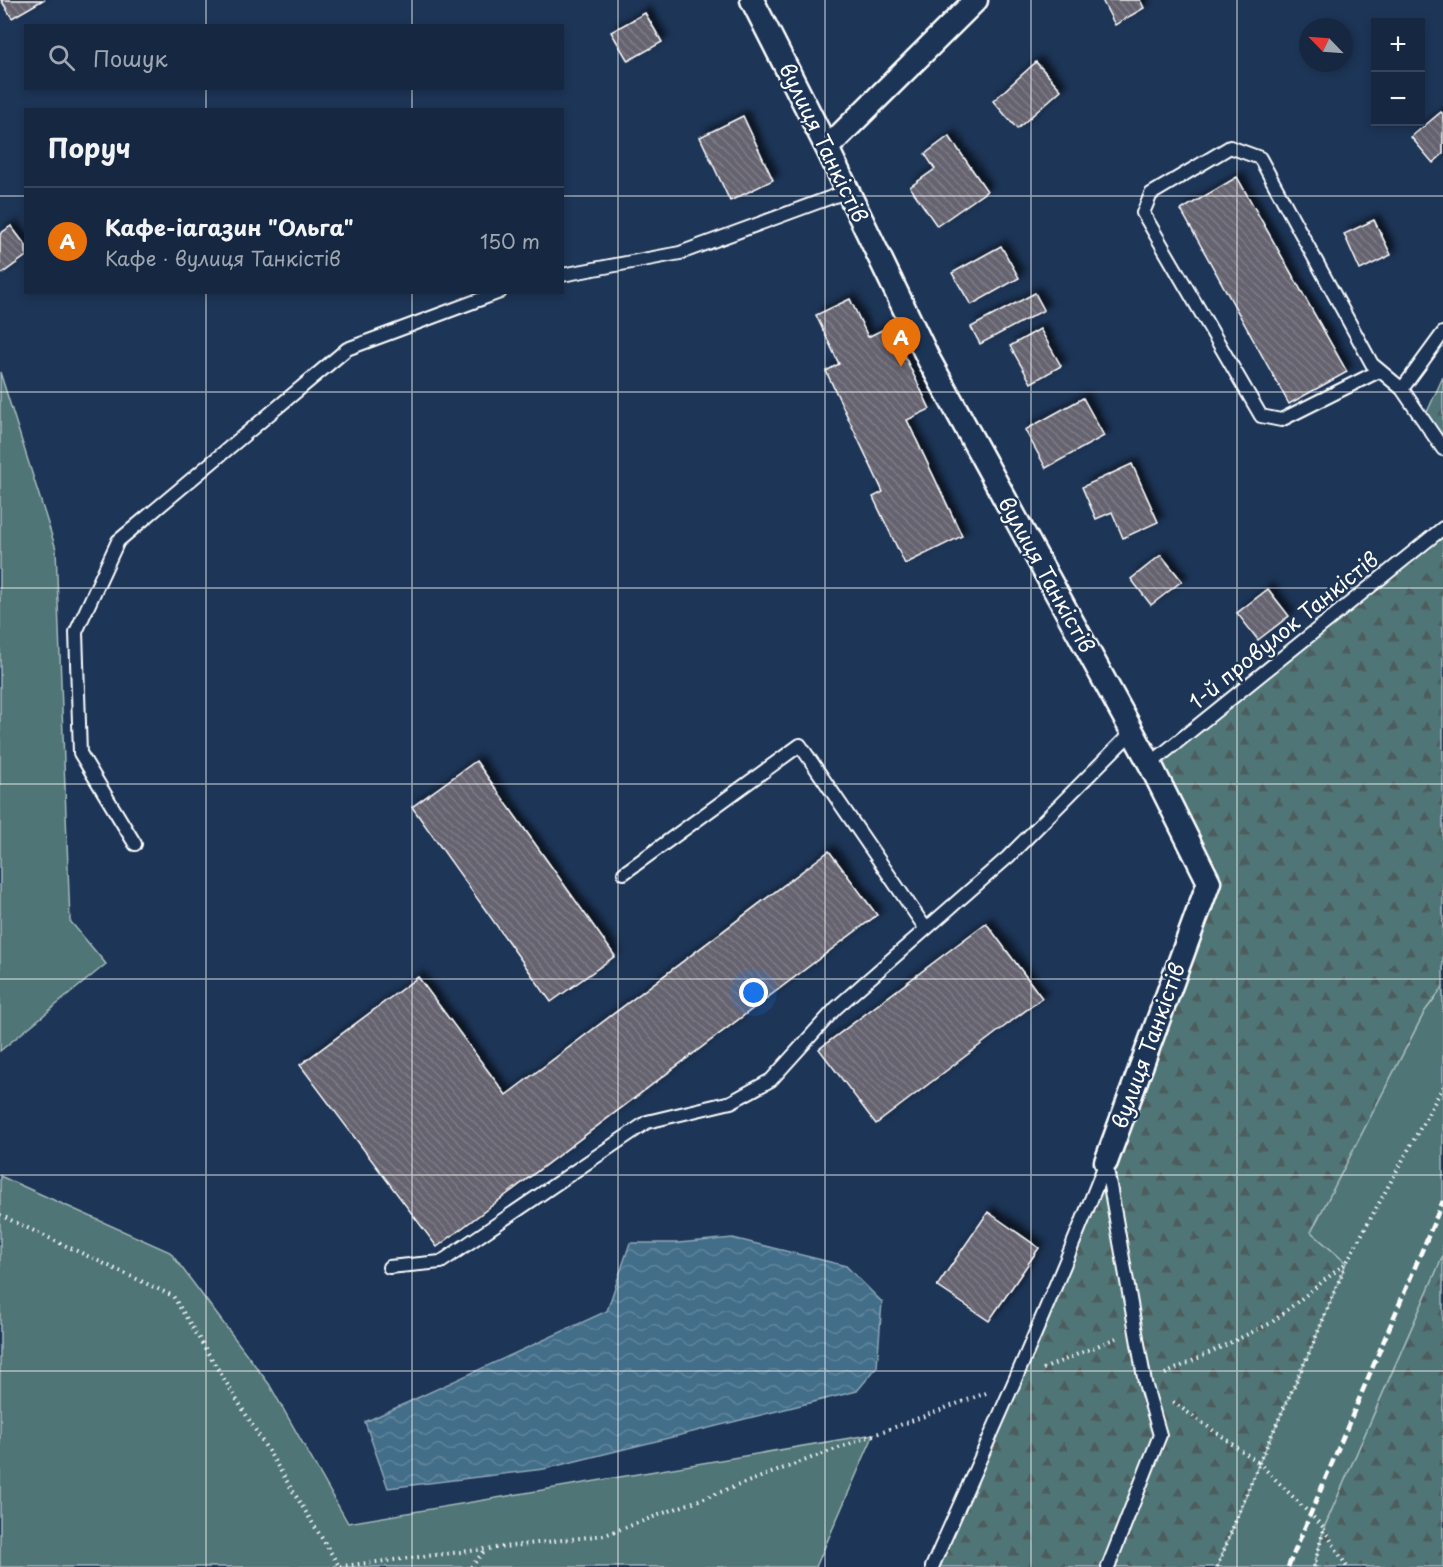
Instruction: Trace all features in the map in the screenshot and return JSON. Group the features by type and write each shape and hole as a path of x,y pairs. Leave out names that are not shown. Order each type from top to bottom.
{"street":[{"name":"вулиця Танкістів","path":"752,0 827,148 928,360 1150,764 1209,882 1106,1162"},
{"path":"827,148 976,0"}],"lane":[{"path":"1379,371 1281,420 1261,416 1143,213 1151,194 1230,147 1260,158 1372,364 1402,389 1443,448"},
{"path":"564,275 680,253 848,191"},
{"path":"135,844 80,753 76,632 118,542 346,349 495,294"},
{"path":"1402,389 1443,333"},
{"name":"1-й провулок Танкістів","path":"1150,764 1443,528"},
{"path":"389,1267 441,1262 647,1122 731,1102 771,1080 836,1008 1008,857 1132,732"},
{"path":"624,873 800,745 926,929"},
{"path":"1106,1162 1145,1383 1161,1435 1108,1567"},
{"path":"932,1567 1015,1382 1106,1162"}],"path":[{"path":"1217,1567 1259,1463 1313,1344 1346,1263 1443,1087"},
{"path":"0,1215 173,1296 336,1566 605,1535 1015,1382 1136,1329"},
{"path":"1346,1263 1271,1323 1145,1383 1259,1463 1324,1528 1347,1567"},
{"path":"1314,1567 1324,1528"},
{"path":"471,1567 487,1548"}],"green space":[{"path":"0,372 56,549 70,921 106,964 0,1051"},
{"path":"1443,377 1443,449 1423,421"},
{"path":"1443,528 1443,987 1425,1011 1311,1232 1346,1263 1313,1344 1259,1463 1217,1567 940,1567 1015,1382 1209,882 1150,764"},
{"path":"1443,987 1443,1256 1324,1528 1314,1567 1217,1567 1259,1463 1313,1344 1346,1263 1311,1232 1425,1011"},
{"path":"0,1176 170,1252 269,1384 348,1523 874,1434 816,1567 0,1567"},
{"path":"1443,1256 1443,1567 1314,1567 1324,1528"}],"water":[{"path":"733,1238 846,1266 882,1302 877,1367 857,1391 544,1469 388,1488 365,1422 607,1311 630,1243 678,1243"}],"building":[{"path":"1,0 43,0 12,18"},
{"path":"1102,0 1140,0 1144,8 1115,25"},
{"path":"645,13 662,42 628,61 611,32"},
{"path":"1036,62 1061,90 1017,129 993,101"},
{"path":"1441,112 1443,114 1443,154 1433,163 1411,137"},
{"path":"743,116 773,180 730,201 700,137"},
{"path":"949,136 987,191 937,226 910,187 935,169 925,154"},
{"path":"1237,177 1347,372 1289,404 1181,210"},
{"path":"1374,220 1391,255 1360,270 1344,234"},
{"path":"11,226 24,243 24,257 0,275 0,234"},
{"path":"1001,246 1019,278 971,305 952,273"},
{"path":"1035,293 1044,310 980,344 971,327"},
{"path":"850,299 868,337 890,326 930,409 907,420 962,536 905,564 873,497 883,492 826,371 839,364 816,315"},
{"path":"1040,329 1061,366 1031,383 1010,346"},
{"path":"1083,398 1104,436 1046,468 1025,430"},
{"path":"1132,464 1158,522 1123,538 1112,512 1096,519 1082,487"},
{"path":"1161,555 1182,581 1151,605 1131,579"},
{"path":"1268,589 1289,616 1258,640 1237,613"},
{"path":"476,761 615,956 551,1002 412,807"},
{"path":"829,851 877,915 437,1247 300,1065 418,977 506,1095"},
{"path":"986,923 1042,998 876,1124 819,1049"},
{"path":"988,1212 1039,1248 989,1321 937,1286"}],"railway":[{"path":"1288,1567 1443,1201"}],"place":[{"name":"Кафе-іагазин \"Ольга\"","path":"901,367"}]}
